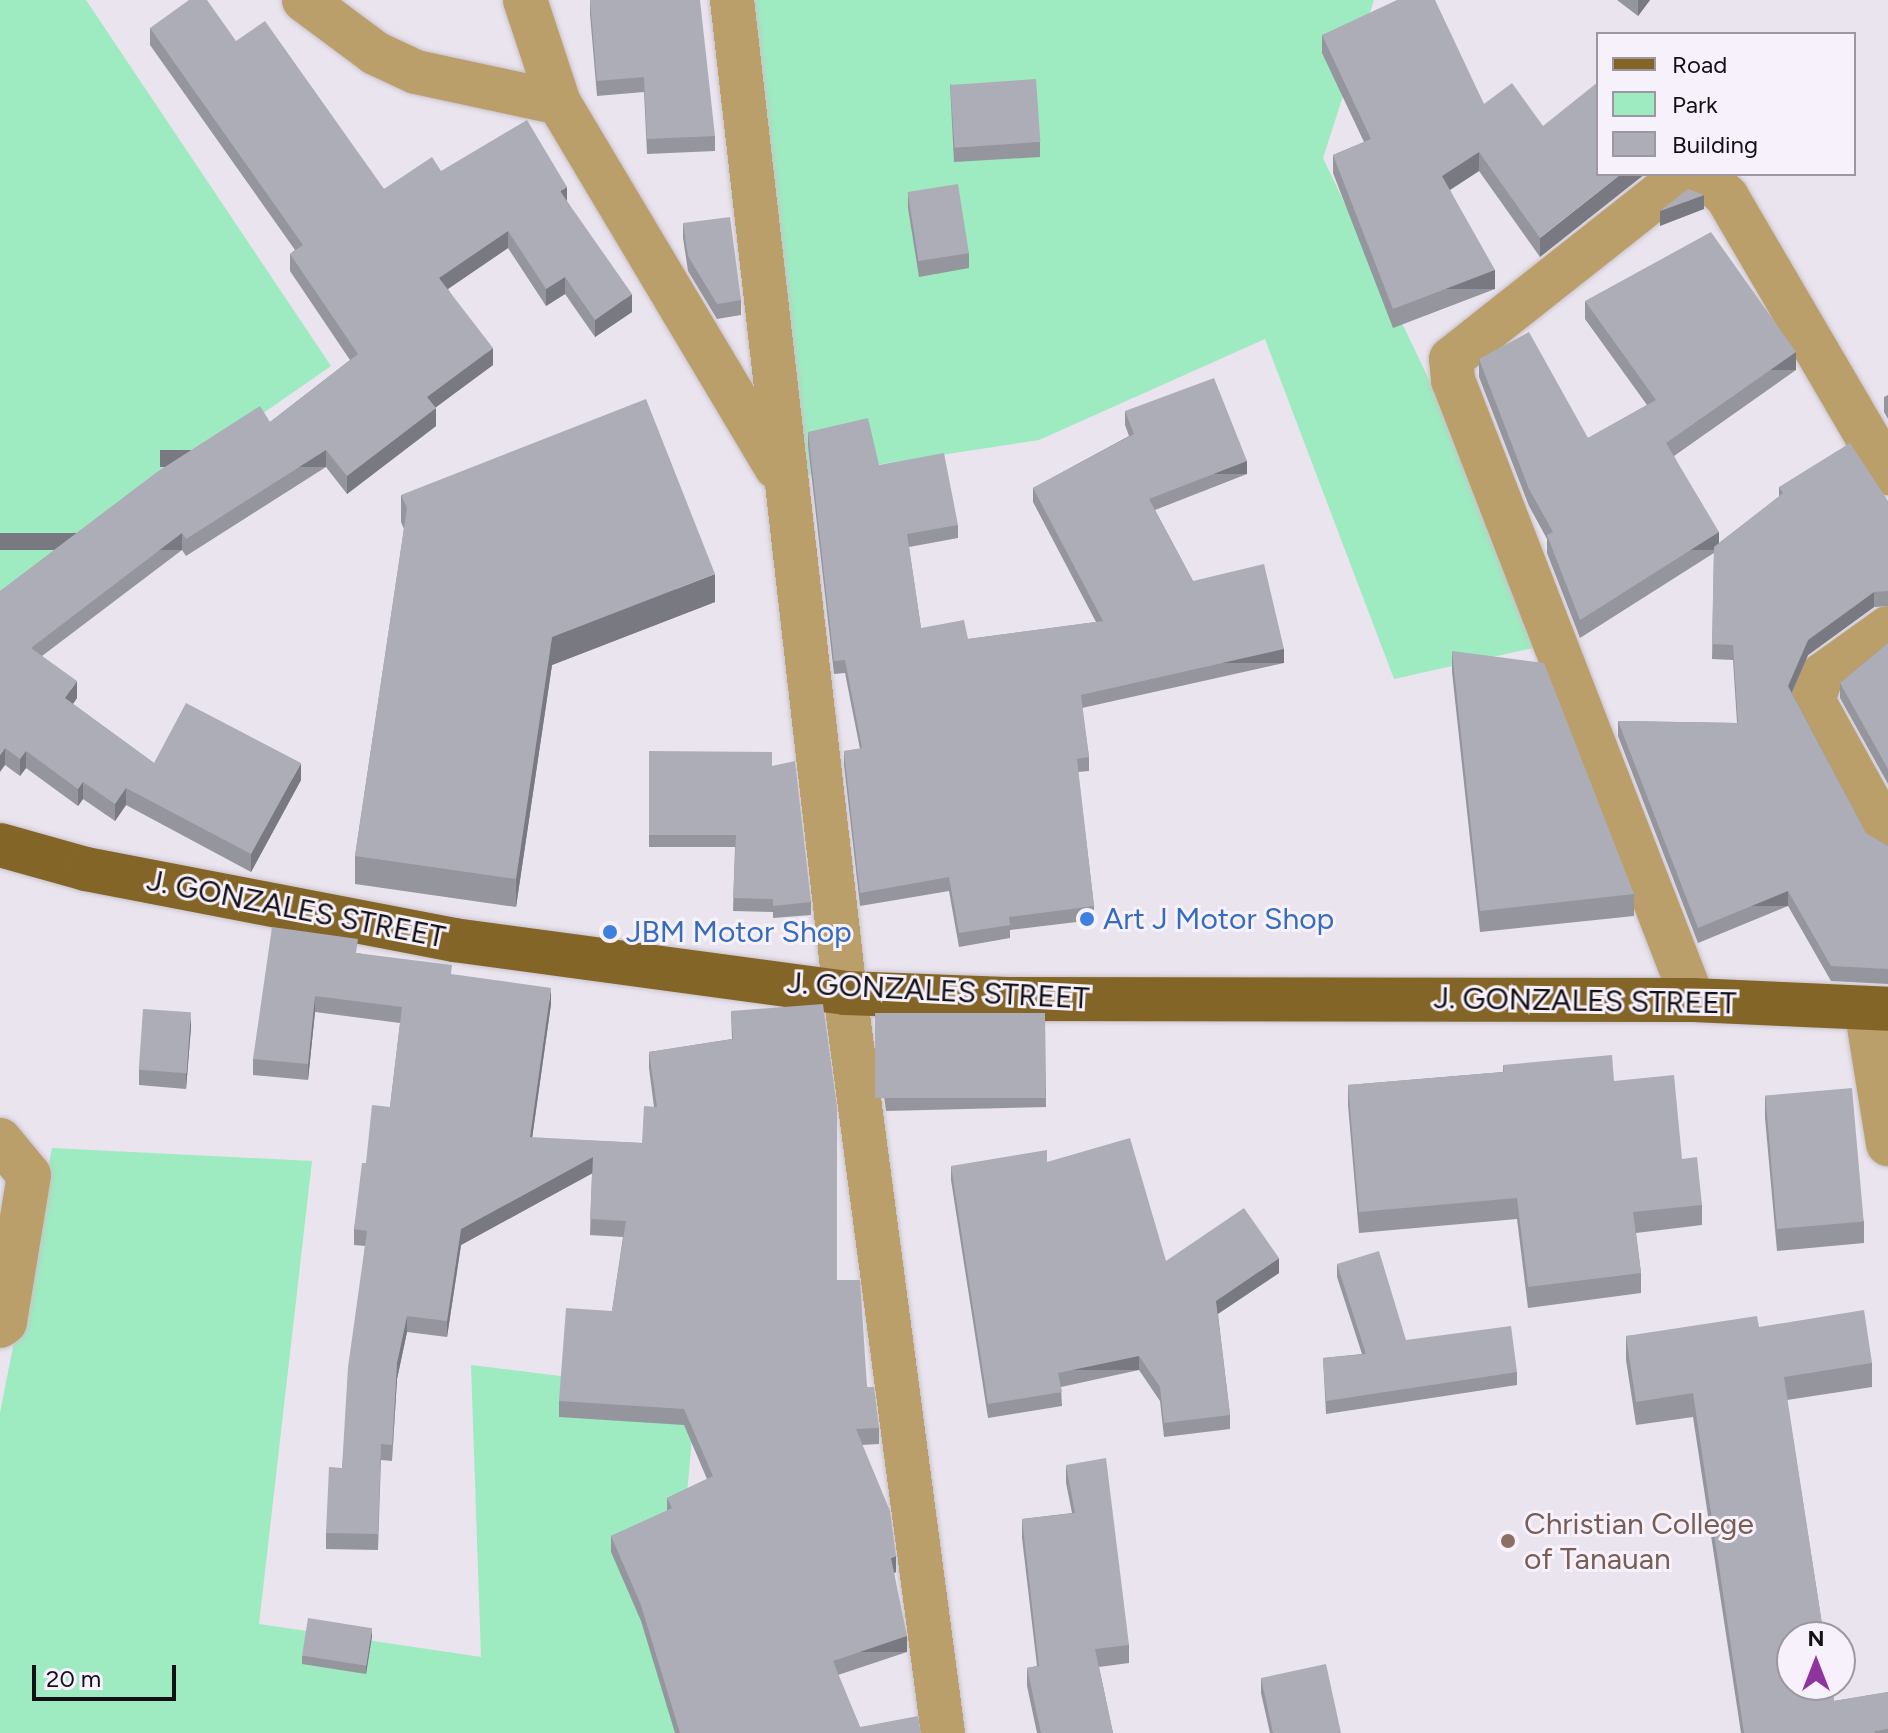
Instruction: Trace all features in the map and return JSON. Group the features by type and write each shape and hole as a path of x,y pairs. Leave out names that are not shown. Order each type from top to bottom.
{"main road":[{"name":"J. GONZALES STREET","path":"2,851 454,940 845,993 1008,999 1693,1000 1877,1009"}],"street":[{"path":"304,0 375,53 416,72 559,103"},
{"path":"525,0 559,103 783,479"},
{"path":"732,0 783,479 845,993 943,1733"},
{"path":"1693,1000 1453,380 1451,359 1678,180 1704,176 1727,197 1888,473"},
{"path":"1888,628 1822,675 1813,700 1888,836"},
{"path":"1877,1009 1888,1144"},
{"path":"0,1140 29,1175 5,1322 0,1326"}],"green space":[{"path":"0,0 86,0 331,366 0,596"},
{"path":"732,0 1374,0 1323,158 1555,643 1394,679 1265,339 1039,440 783,479"},
{"path":"52,1148 312,1161 259,1624 481,1657 471,1365 696,1393 673,1651 739,1733 0,1733 0,1413"}],"building":[{"path":"189,0 207,0 236,41 265,21 384,189 432,157 441,171 527,120 567,187 560,191 632,294 595,320 565,277 546,289 508,231 439,278 493,348 427,397 436,408 347,476 326,450 186,539 182,533 31,648 77,681 65,698 154,763 186,703 301,763 251,854 126,788 115,804 83,782 78,789 26,751 20,759 5,748 0,755 0,591 157,472 260,406 270,422 358,354 290,254 303,245 150,28"},
{"path":"590,0 700,0 715,136 647,139 644,77 597,81"},
{"path":"1397,0 1435,0 1484,104 1512,83 1543,126 1596,84 1596,176 1618,176 1540,238 1479,152 1442,176 1495,270 1393,309 1333,155 1371,139 1322,35"},
{"path":"1036,79 1040,142 955,148 950,85"},
{"path":"958,184 969,253 919,261 908,192"},
{"path":"1688,189 1704,195 1660,211"},
{"path":"730,217 741,300 717,304 688,256 683,223"},
{"path":"1711,232 1796,352 1666,443 1719,532 1580,620 1547,535 1553,532 1529,489 1479,359 1529,332 1588,438 1656,400 1585,301"},
{"path":"1214,378 1247,461 1149,499 1193,581 1264,564 1284,649 1081,695 1089,757 1077,759 1094,906 1009,917 1010,925 959,933 949,877 860,893 844,751 862,748 845,660 834,661 808,432 868,418 879,465 944,453 958,525 907,534 921,628 964,620 968,639 1103,621 1033,488 1134,434 1125,411"},
{"path":"646,399 715,574 552,637 516,879 355,856 407,508 401,495"},
{"path":"1850,443 1888,501 1888,591 1874,592 1808,640 1788,686 1866,833 1888,846 1888,969 1831,966 1788,891 1698,928 1618,721 1738,723 1733,645 1712,644 1714,547 1783,493 1779,487"},
{"path":"1888,643 1888,769 1840,683"},
{"path":"1452,651 1544,663 1634,894 1480,911"},
{"path":"649,751 772,752 772,766 795,761 811,902 773,906 773,899 733,898 736,835 649,835"},
{"path":"272,927 358,939 356,953 452,965 451,974 551,988 530,1137 642,1143 644,1106 657,1107 649,1052 733,1039 731,1011 823,1004 837,1107 837,1280 860,1280 867,1387 874,1387 879,1428 856,1429 890,1511 896,1556 891,1558 907,1636 833,1661 860,1727 918,1716 921,1733 680,1733 641,1605 611,1536 672,1508 667,1498 713,1476 684,1409 559,1401 566,1308 612,1311 626,1221 590,1219 593,1157 461,1229 447,1321 407,1316 397,1363 392,1445 381,1444 378,1534 326,1533 329,1467 342,1468 348,1367 367,1231 354,1229 362,1163 366,1163 372,1105 390,1107 402,1007 315,996 308,1064 253,1059"},
{"path":"143,1009 191,1012 187,1073 139,1070"},
{"path":"875,1013 1045,1013 1045,1098 875,1098"},
{"path":"1612,1055 1614,1081 1674,1075 1682,1159 1697,1157 1702,1205 1633,1212 1641,1273 1528,1287 1517,1198 1359,1212 1348,1085 1504,1072 1503,1065"},
{"path":"1852,1088 1864,1221 1777,1229 1765,1096"},
{"path":"1130,1138 1166,1261 1244,1208 1279,1258 1216,1301 1230,1415 1164,1423 1160,1387 1139,1356 1058,1373 1062,1392 988,1404 951,1166 1047,1150 1047,1162"},
{"path":"1379,1251 1406,1340 1511,1326 1517,1372 1326,1401 1323,1358 1366,1354 1337,1264"},
{"path":"1864,1310 1872,1363 1784,1377 1822,1621 1776,1621 1776,1701 1856,1701 1856,1697 1888,1692 1888,1729 1875,1733 1744,1733 1693,1393 1636,1402 1626,1336 1757,1316 1759,1327"},
{"path":"1106,1458 1129,1645 1095,1649 1113,1733 1041,1733 1027,1668 1039,1666 1022,1519 1075,1513 1066,1465"},
{"path":"308,1618 372,1628 366,1666 302,1656"},
{"path":"1326,1664 1341,1733 1273,1733 1261,1678"}],"place":[{"name":"Art J Motor Shop","path":"1087,919"},
{"name":"JBM Motor Shop","path":"610,932"},
{"name":"Christian College of Tanauan","path":"1508,1541"}]}
